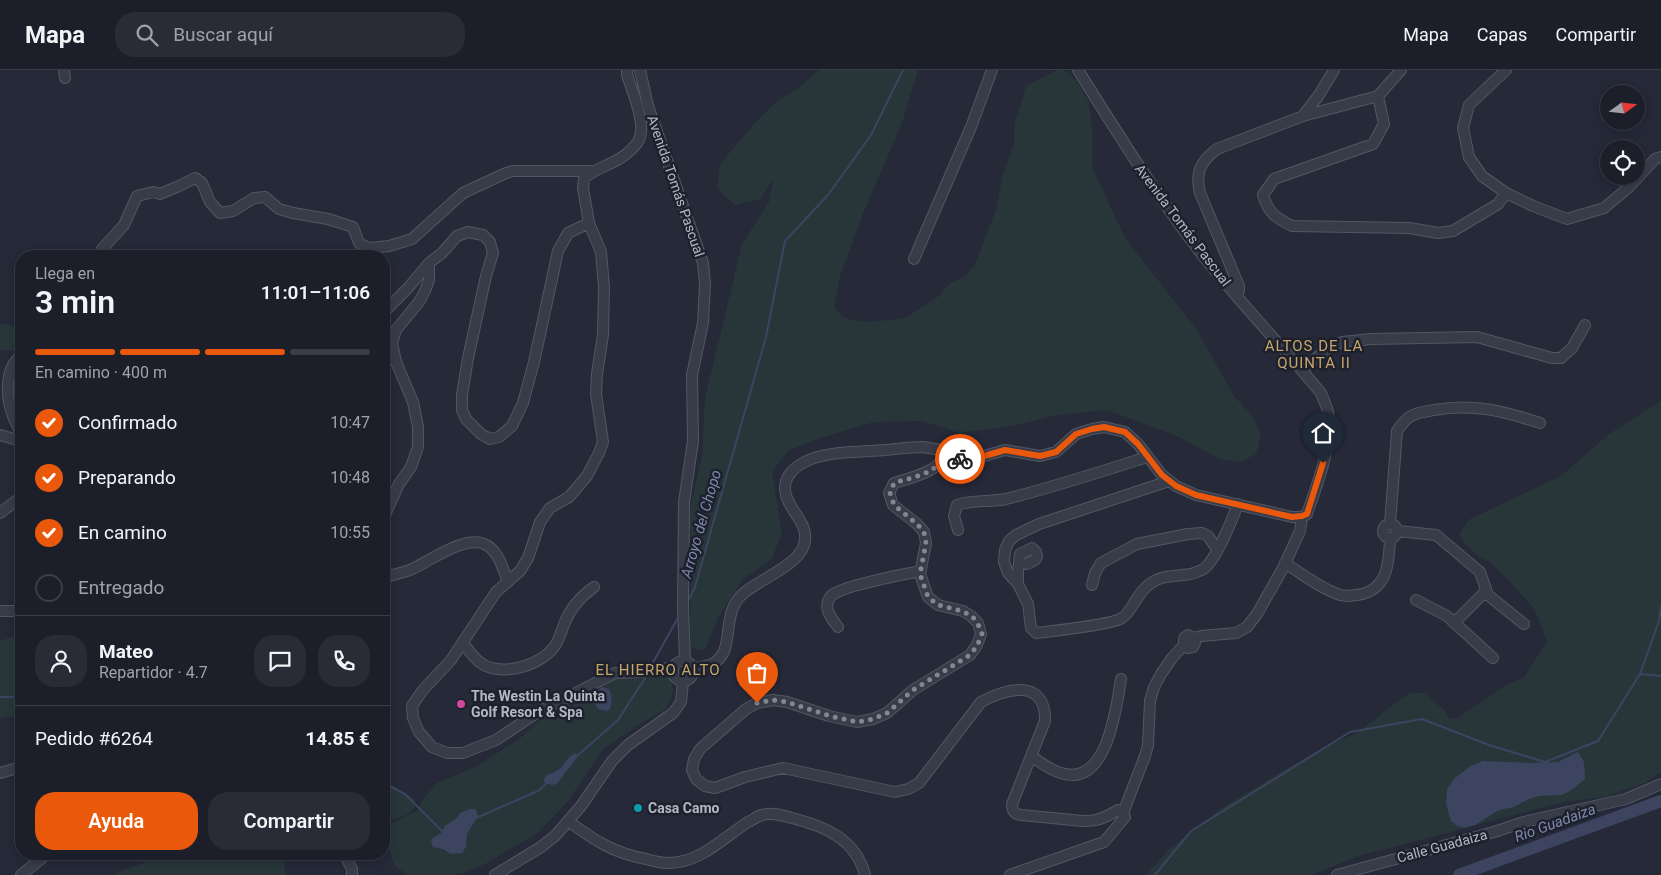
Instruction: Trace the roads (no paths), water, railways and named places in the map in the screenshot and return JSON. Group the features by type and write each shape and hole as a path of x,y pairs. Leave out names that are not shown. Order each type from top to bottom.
{"street":[{"path":"627,70 640,122 640,137 633,147 620,158 592,171 584,178 583,188 589,223 601,252 604,287 603,335 596,394 603,442 587,476 569,497 550,508 540,522 528,558 520,571 496,592 451,660 422,691 412,706 413,718 419,732 432,746 447,753 463,753 496,740 538,712 615,673 642,672 662,668 672,670"},
{"name":"Avenida Tomás Pascual","path":"640,70 648,106 703,263 705,284 703,323 692,374 693,440 684,502 683,608 685,660"},
{"path":"914,259 971,128 992,70"},
{"name":"Avenida Tomás Pascual","path":"1078,70 1123,143 1162,201 1205,258 1321,393 1329,417 1330,434 1320,478 1307,514 1302,516 1300,531 1257,614 1247,627 1236,633 1201,636 1194,638 1195,643 1193,647 1188,648 1184,645 1172,658 1154,687 1150,701 1148,745 1123,813"},
{"path":"1303,116 1334,73 1334,70"},
{"path":"1237,296 1239,291 1236,279 1200,193 1198,181 1200,168 1207,157 1217,149 1303,116 1378,96 1401,70"},
{"path":"1506,70 1469,105 1463,128 1469,157 1482,176 1506,193 1567,219 1604,208 1629,187 1655,159 1661,157"},
{"path":"1378,96 1384,124 1373,144 1274,179 1263,195 1266,206 1277,218 1292,226 1408,228 1438,233 1453,231 1498,204 1506,193"},
{"path":"101,250 124,225 137,196 153,192 160,194 195,178 202,183 210,202 220,213 233,211 254,198 265,197 286,211 328,219 353,227 360,242 369,248 388,246 412,239 463,193 506,173 513,171 592,171"},
{"path":"390,306 429,263 442,253 457,236 468,232 483,235 490,242 493,253 468,358 462,395 462,410 466,419 481,434 490,439 499,437 512,426 523,403 534,362 558,250 568,233 589,223"},
{"path":"390,504 399,484 411,467 418,447 418,427 412,402 396,362 392,343 396,330 425,291 429,280 429,263"},
{"path":"1302,370 1328,348 1342,342 1372,339 1476,337 1552,358 1561,358 1572,348 1586,325"},
{"path":"15,361 10,374 8,395 15,422"},
{"path":"1285,563 1335,594 1344,596 1371,592 1380,584 1389,563 1393,531 1397,432 1403,421 1414,414 1460,406 1487,408 1540,423"},
{"path":"694,668 711,665 721,658 726,648 733,606 744,592 795,559 803,550 806,538 804,526 789,503 785,490 787,478 794,469 804,462 823,455 923,447 941,450 944,455 967,461 1005,450 1040,456 1056,452 1076,434 1104,427 1125,432 1138,444 1162,475 1176,486 1196,495 1292,517 1302,516"},
{"path":"0,435 15,439"},
{"path":"944,455 943,459 933,470 894,483 890,493 894,505 924,532 926,543 920,574 928,597 938,605 962,611 972,616 978,624 982,634 977,646 970,655 913,690 887,713 873,719 857,722 830,716 787,702 773,700 757,703 746,709 700,749 694,759 692,770 696,779 705,786 715,788 745,777 783,768 895,792 908,789 919,783 981,702 1019,689 1031,691 1040,699 1045,710 1045,721 1012,804 1012,809 1016,814 1092,821 1101,819 1118,810 1125,817 1104,842 1010,875"},
{"path":"958,530 954,516 955,510 957,505 963,502 977,503 1001,500 1035,492 1147,457"},
{"path":"1170,481 1039,524 1016,535 1010,541 1005,550 1004,562 1008,573 1018,584 1028,604 1031,628 1036,633 1110,622 1122,618 1137,596 1152,582 1199,572 1206,567 1217,550 1231,523 1238,504"},
{"path":"0,513 15,502"},
{"path":"1393,531 1436,535 1480,572 1488,594 1524,624"},
{"path":"1092,585 1095,573 1101,563 1137,544 1202,533 1208,536 1217,550"},
{"path":"390,576 408,571 458,545 475,542 486,544 497,555 508,582"},
{"path":"1018,584 1020,554 1032,548 1036,552 1037,557 1027,564"},
{"path":"838,627 828,612 827,604 832,596 840,591 859,585 921,571"},
{"path":"463,643 480,663 491,668 508,669 530,665 545,657 556,645 574,605 594,587"},
{"path":"1454,623 1486,590"},
{"path":"1416,600 1447,616 1493,658"},
{"path":"0,611 15,611"},
{"path":"685,660 694,668 694,675 690,680 683,682 674,676 672,670 677,662 685,660"},
{"path":"1031,756 1062,774 1087,772 1093,767 1102,754 1110,731 1121,679"},
{"path":"495,875 541,847 555,836 581,806 612,761 628,745 673,713 681,702 683,682"},
{"path":"0,773 15,769"},
{"name":"Calle Guadaiza","path":"1337,875 1524,822 1626,799 1661,784"},
{"path":"568,821 598,842 626,855 668,863 687,860 704,854 738,829 761,815 771,813 814,824 833,832 852,849 862,863 865,875"},
{"path":"21,875 39,860"},
{"path":"347,860 352,870 352,875"}],"water":[{"path":"602,687 609,689 611,695 611,704 608,711 598,709 593,701 596,692"},
{"path":"1578,752 1584,762 1585,779 1562,795 1539,796 1529,799 1514,807 1499,810 1475,825 1464,828 1457,826 1451,821 1446,804 1447,789 1454,779 1470,766 1483,761 1558,762"},
{"path":"576,753 578,756 557,784 551,785 544,782 547,776 558,770"},
{"path":"475,809 478,816 467,834 466,847 462,853 451,854 443,849 433,847 431,841 433,838 441,833 445,826 457,818 460,813"}],"waterway":[{"name":"Arroyo del Chopo","path":"688,601 695,587 766,337 785,241 828,195 871,135 903,70"},
{"path":"1640,674 1659,621 1661,607"},
{"name":"Arroyo del Chopo","path":"651,666 679,616"},
{"path":"1155,875 1191,831 1350,732 1422,719 1489,745 1545,762 1598,741 1640,674 1661,676"},
{"name":"Arroyo del Chopo","path":"577,756 618,720 647,675"},
{"name":"Arroyo del Chopo","path":"0,697 15,697"},
{"name":"Arroyo del Chopo","path":"476,818 538,791 548,782"},
{"name":"Arroyo del Chopo","path":"390,786 405,794 443,832"},
{"name":"Rio Guadaiza","path":"1459,875 1661,801"}],"place":[{"name":"The Westin La Quinta Golf Resort & Spa","path":"461,704"},
{"name":"Casa Camo","path":"638,808"}],"district":[{"name":"ALTOS DE LA QUINTA II","path":"1314,354"},
{"name":"EL HIERRO ALTO","path":"658,670"}]}
